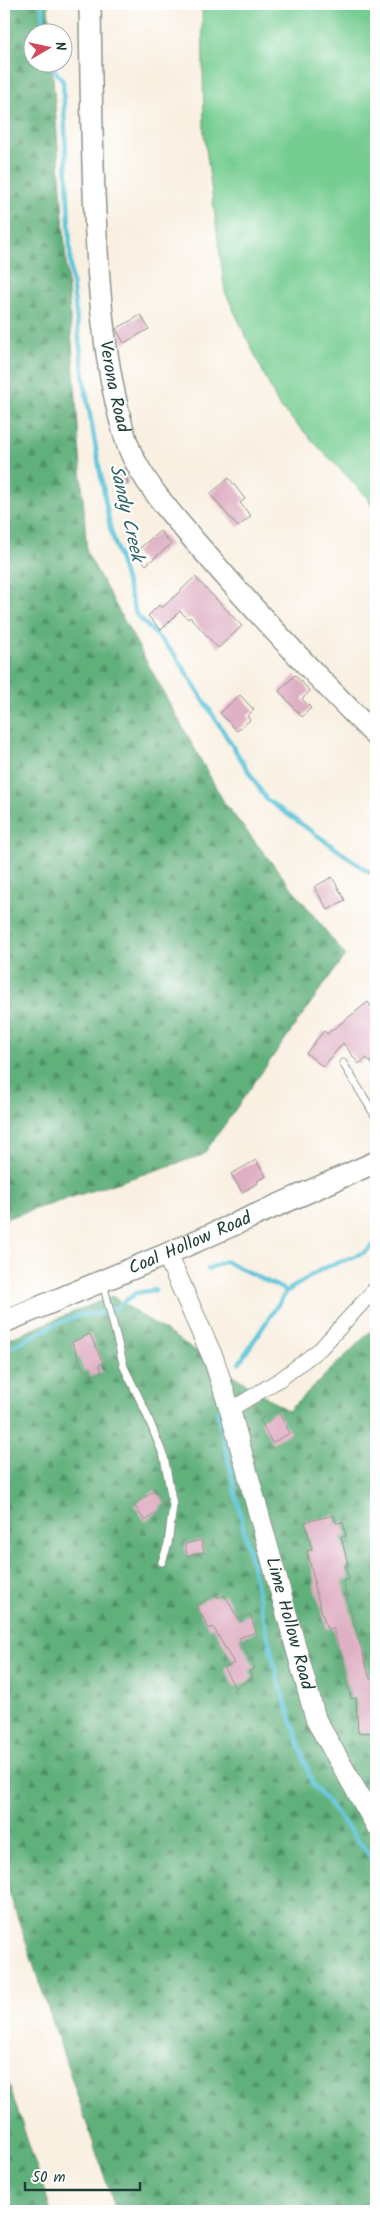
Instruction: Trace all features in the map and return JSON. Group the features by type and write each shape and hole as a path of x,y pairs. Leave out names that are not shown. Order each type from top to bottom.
{"main road":[{"name":"Verona Road","path":"90,4 96,226 102,321 113,388 134,460 171,512 234,586 313,673 376,736"},
{"name":"Coal Hollow Road","path":"4,1322 105,1290 167,1254 376,1162"}],"street":[{"name":"Lime Hollow Road","path":"167,1254 214,1360 230,1410 316,1720 376,1825"},
{"path":"230,1410 282,1378 321,1348 376,1288"}],"lane":[{"path":"343,1063 376,1117"},
{"path":"105,1290 124,1367 145,1410 164,1458 173,1505 168,1544 162,1562"}],"green space":[{"path":"4,4 48,4 49,22 22,22 22,72 53,72 87,553 225,804 345,955 203,1155 4,1219"},
{"path":"202,4 376,4 376,513 367,497 279,406 225,292 204,133"},
{"path":"112,1296 288,1411 376,1326 376,2211 116,2211 4,1877 4,1341"},
{"path":"4,2070 51,2211 4,2211"}],"building":[{"path":"141,315 149,329 124,343 116,329"},
{"path":"125,469 128,484 115,486 113,472"},
{"path":"229,478 245,499 240,503 251,516 238,527 210,494"},
{"path":"160,531 171,544 146,565 135,552"},
{"path":"195,577 242,626 218,648 190,617 188,619 180,611 161,630 148,616 159,605 162,608"},
{"path":"295,675 310,691 302,699 311,708 302,717 279,691"},
{"path":"240,695 254,710 247,716 250,720 237,731 220,713"},
{"path":"332,877 345,900 328,910 314,887"},
{"path":"368,1002 376,1014 376,1069 367,1058 359,1064 343,1043 323,1067 306,1053 324,1031 327,1034"},
{"path":"256,1160 266,1176 242,1192 231,1174"},
{"path":"90,1334 103,1363 99,1365 102,1372 90,1377 87,1370 84,1371 72,1342"},
{"path":"277,1410 290,1433 272,1443 260,1420"},
{"path":"155,1490 165,1503 160,1506 161,1509 145,1521 134,1505"},
{"path":"334,1515 336,1523 343,1522 346,1536 341,1537 348,1565 345,1566 349,1579 343,1581 347,1598 370,1679 375,1679 376,1732 358,1733 356,1698 351,1699 333,1628 327,1629 313,1583 315,1583 307,1551 312,1550 305,1522"},
{"path":"201,1540 204,1552 187,1556 185,1544"},
{"path":"216,1594 218,1598 225,1595 238,1619 250,1614 256,1632 239,1638 255,1668 249,1671 253,1678 235,1688 224,1668 234,1663 213,1627 209,1629 196,1605"}],"waterway":[{"name":"Sandy Creek","path":"42,4 43,22"},
{"name":"Sandy Creek","path":"56,72 63,81 71,273 85,387 110,527 136,614 175,655 266,799 376,877"},
{"path":"239,1363 287,1291 322,1269 365,1252 376,1243"},
{"path":"208,1269 225,1261 287,1291"},
{"path":"4,1351 52,1326 80,1315 103,1313 117,1307 136,1293 155,1290"},
{"path":"217,1410 277,1677 312,1783 376,1863"}]}
